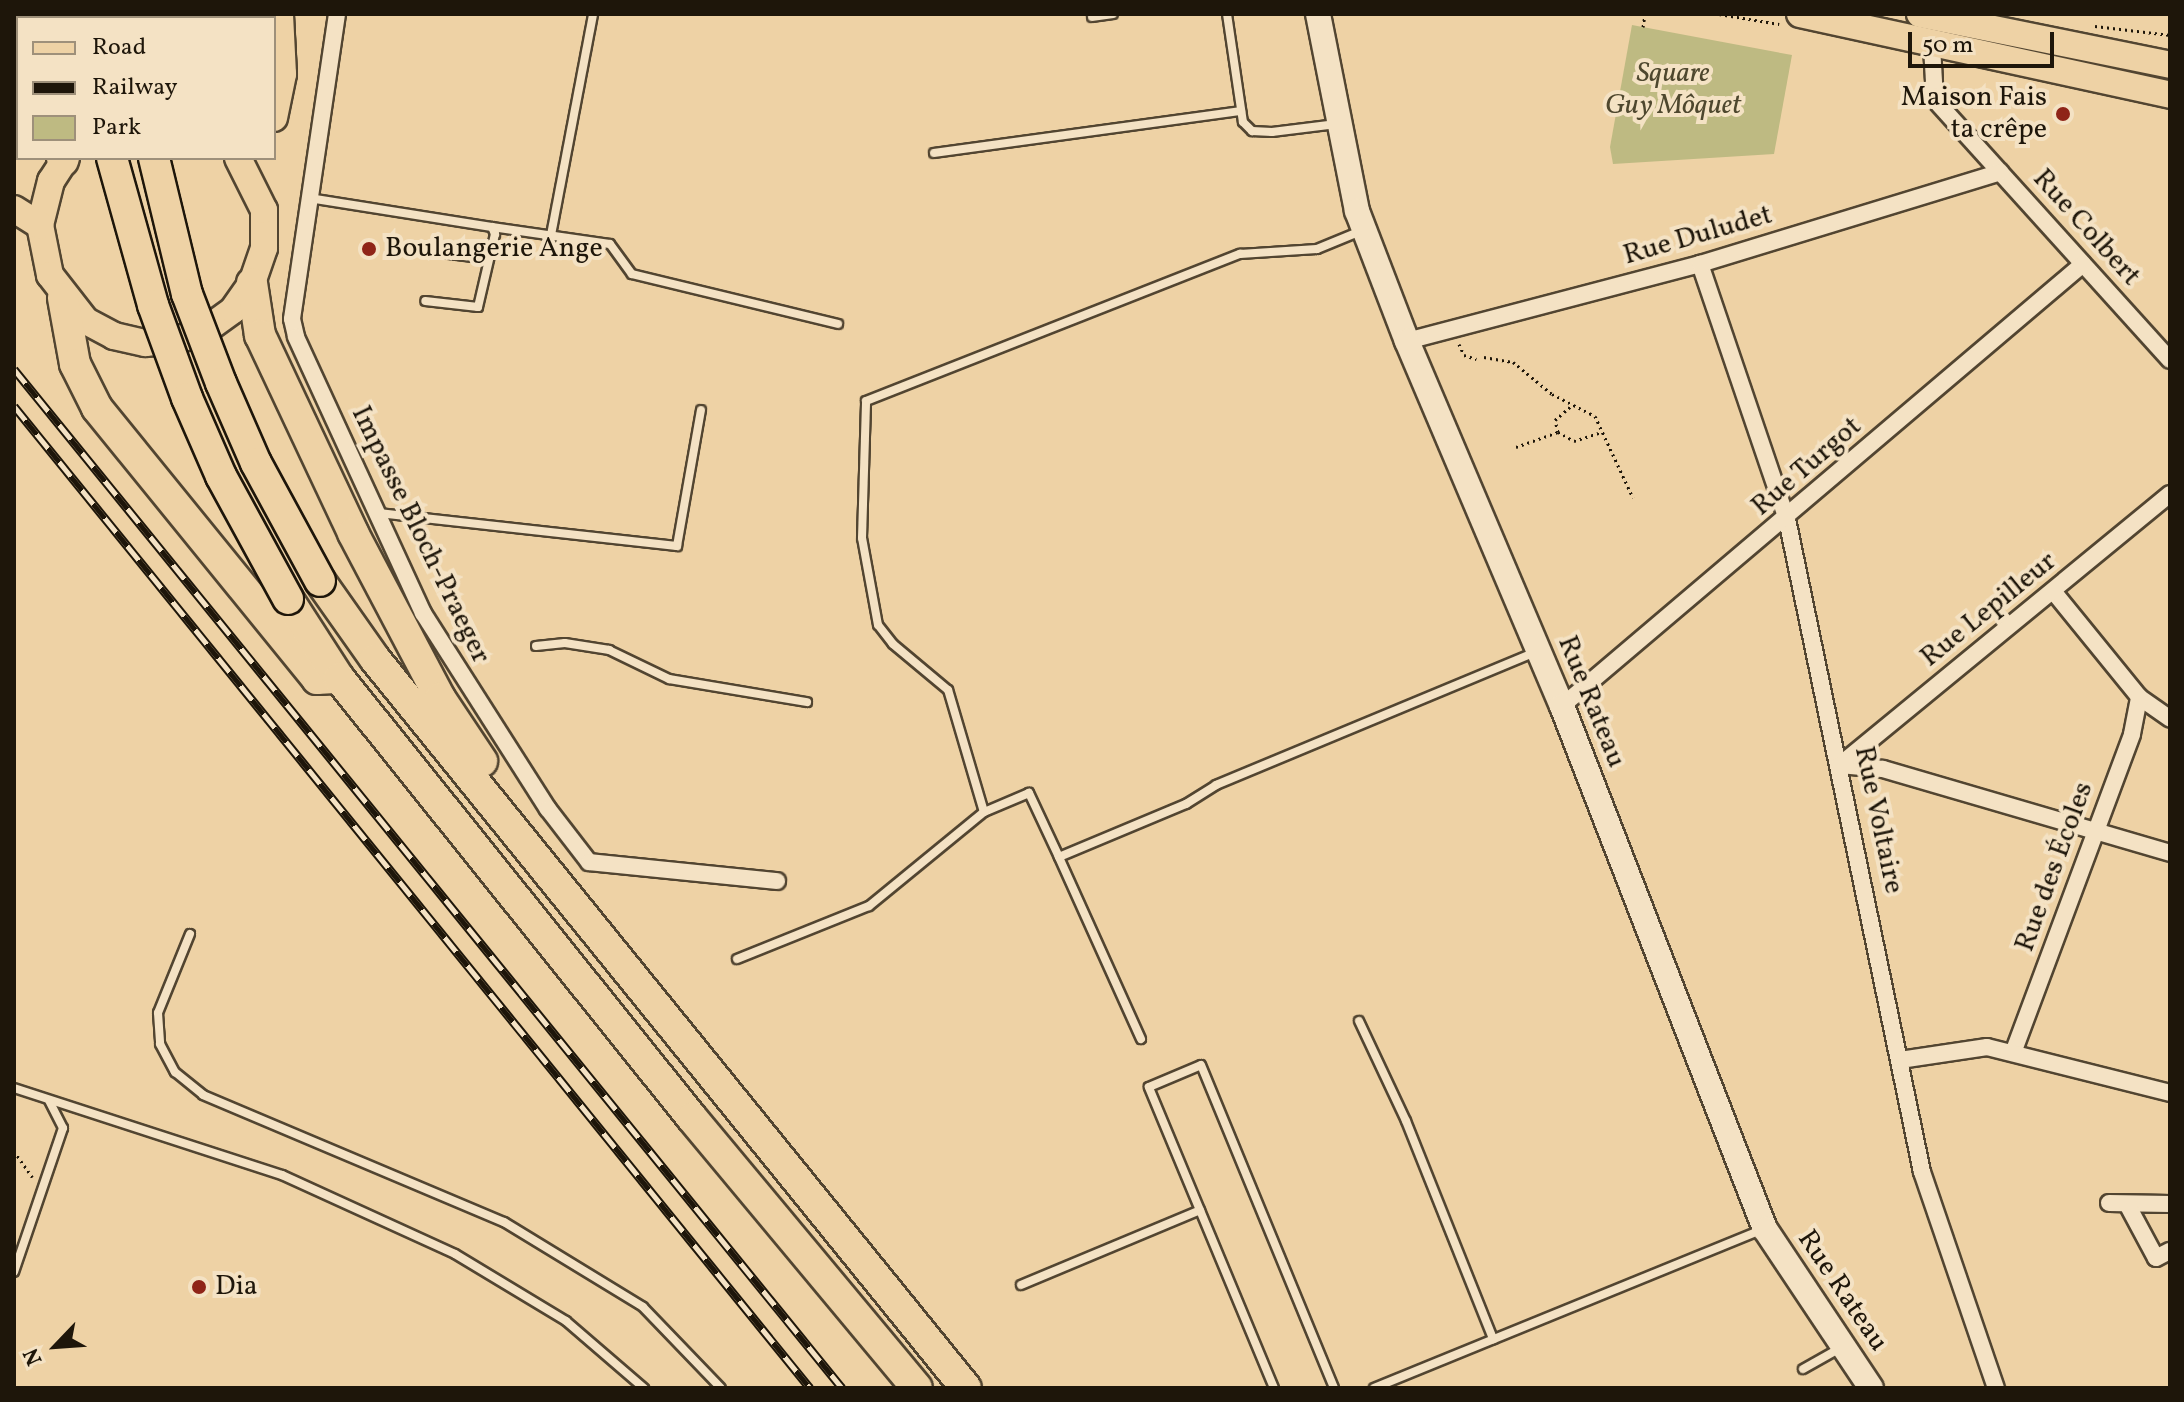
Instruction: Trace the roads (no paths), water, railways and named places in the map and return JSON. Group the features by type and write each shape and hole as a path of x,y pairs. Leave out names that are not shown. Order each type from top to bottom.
{"highway":[{"path":"112,160 131,234 187,398 221,476 288,599 339,678 917,1388"},
{"path":"154,160 187,294 221,383 256,463 320,581 375,659 966,1388"},
{"path":"252,283 260,335 353,533 440,698 486,768 481,786"},
{"path":"63,298 75,364 97,408 317,679 339,678"},
{"path":"871,1333 876,1368 892,1388"}],"main road":[{"path":"276,108 283,74 280,14"},
{"path":"1800,14 2170,79"},
{"path":"1920,14 2170,65"},
{"path":"1977,14 2170,50"},
{"path":"1899,33 1932,46 2170,95"},
{"path":"64,160 44,202 40,225 46,263 63,298 86,321 114,336 145,343 178,340 207,329 233,310 252,283 264,248 264,210 249,163"},
{"path":"14,209 40,225"}],"street":[{"name":"Impasse Bloch-Praeger","path":"337,14 292,319 296,337 377,513 456,670 589,862 777,881"},
{"name":"Rue Rateau","path":"1318,14 1338,124 1364,229 1407,341 1562,706 1765,1229 1871,1388"},
{"name":"Rue Colbert","path":"1932,46 1935,100 2170,360"},
{"name":"Rue Duludet","path":"1407,341 1700,264 2000,172"},
{"name":"Rue Voltaire","path":"1700,264 1787,519 1922,1172 1996,1388"},
{"name":"Rue Turgot","path":"1562,706 1787,519 2083,264"},
{"name":"Rue Lepilleur","path":"1840,765 2170,494"},
{"path":"2053,591 2139,697 2170,719"},
{"name":"Rue des Écoles","path":"2013,1053 2137,720 2139,697"},
{"path":"1840,765 1883,769 2170,853"},
{"path":"1900,1060 1974,1046 2170,1093"},
{"path":"2109,1203 2170,1204"},
{"path":"2127,1204 2156,1258 2170,1251"}],"lane":[{"path":"551,235 593,14"},
{"path":"1092,17 1113,14"},
{"path":"1227,14 1241,111 1252,131 1338,124"},
{"path":"934,153 1241,111"},
{"path":"309,198 610,244 632,274 838,324"},
{"path":"425,301 478,307 489,259 492,227"},
{"path":"984,812 948,690 893,644 878,625 862,538 866,401 1240,254 1317,249 1364,229"},
{"path":"433,252 489,259"},
{"path":"377,513 677,546 701,410"},
{"path":"536,646 565,643 609,650 669,679 807,702"},
{"path":"1059,857 1186,804 1216,785 1538,651"},
{"path":"737,959 869,906 984,812 1029,793 1141,1039"},
{"path":"190,934 175,961 158,1013 160,1044 175,1072 203,1095 504,1222 643,1307 721,1388"},
{"path":"1359,1021 1406,1121 1493,1339"},
{"path":"1274,1388 1149,1087 1201,1065 1334,1388"},
{"path":"14,1088 282,1175 455,1254 566,1321 644,1388"},
{"path":"14,1272 63,1128 49,1101"},
{"path":"1021,1285 1200,1210"},
{"path":"1374,1388 1765,1229"},
{"path":"1803,1369 1843,1346"}],"railway":[{"path":"14,369 842,1388"},
{"path":"14,406 810,1388"}],"place":[{"name":"Maison Fais ta crêpe","path":"2063,114"},
{"name":"Boulangerie Ange","path":"369,249"},
{"name":"Dia","path":"199,1287"}],"park label":[{"name":"Square Guy Môquet","path":"1673,90"}]}
